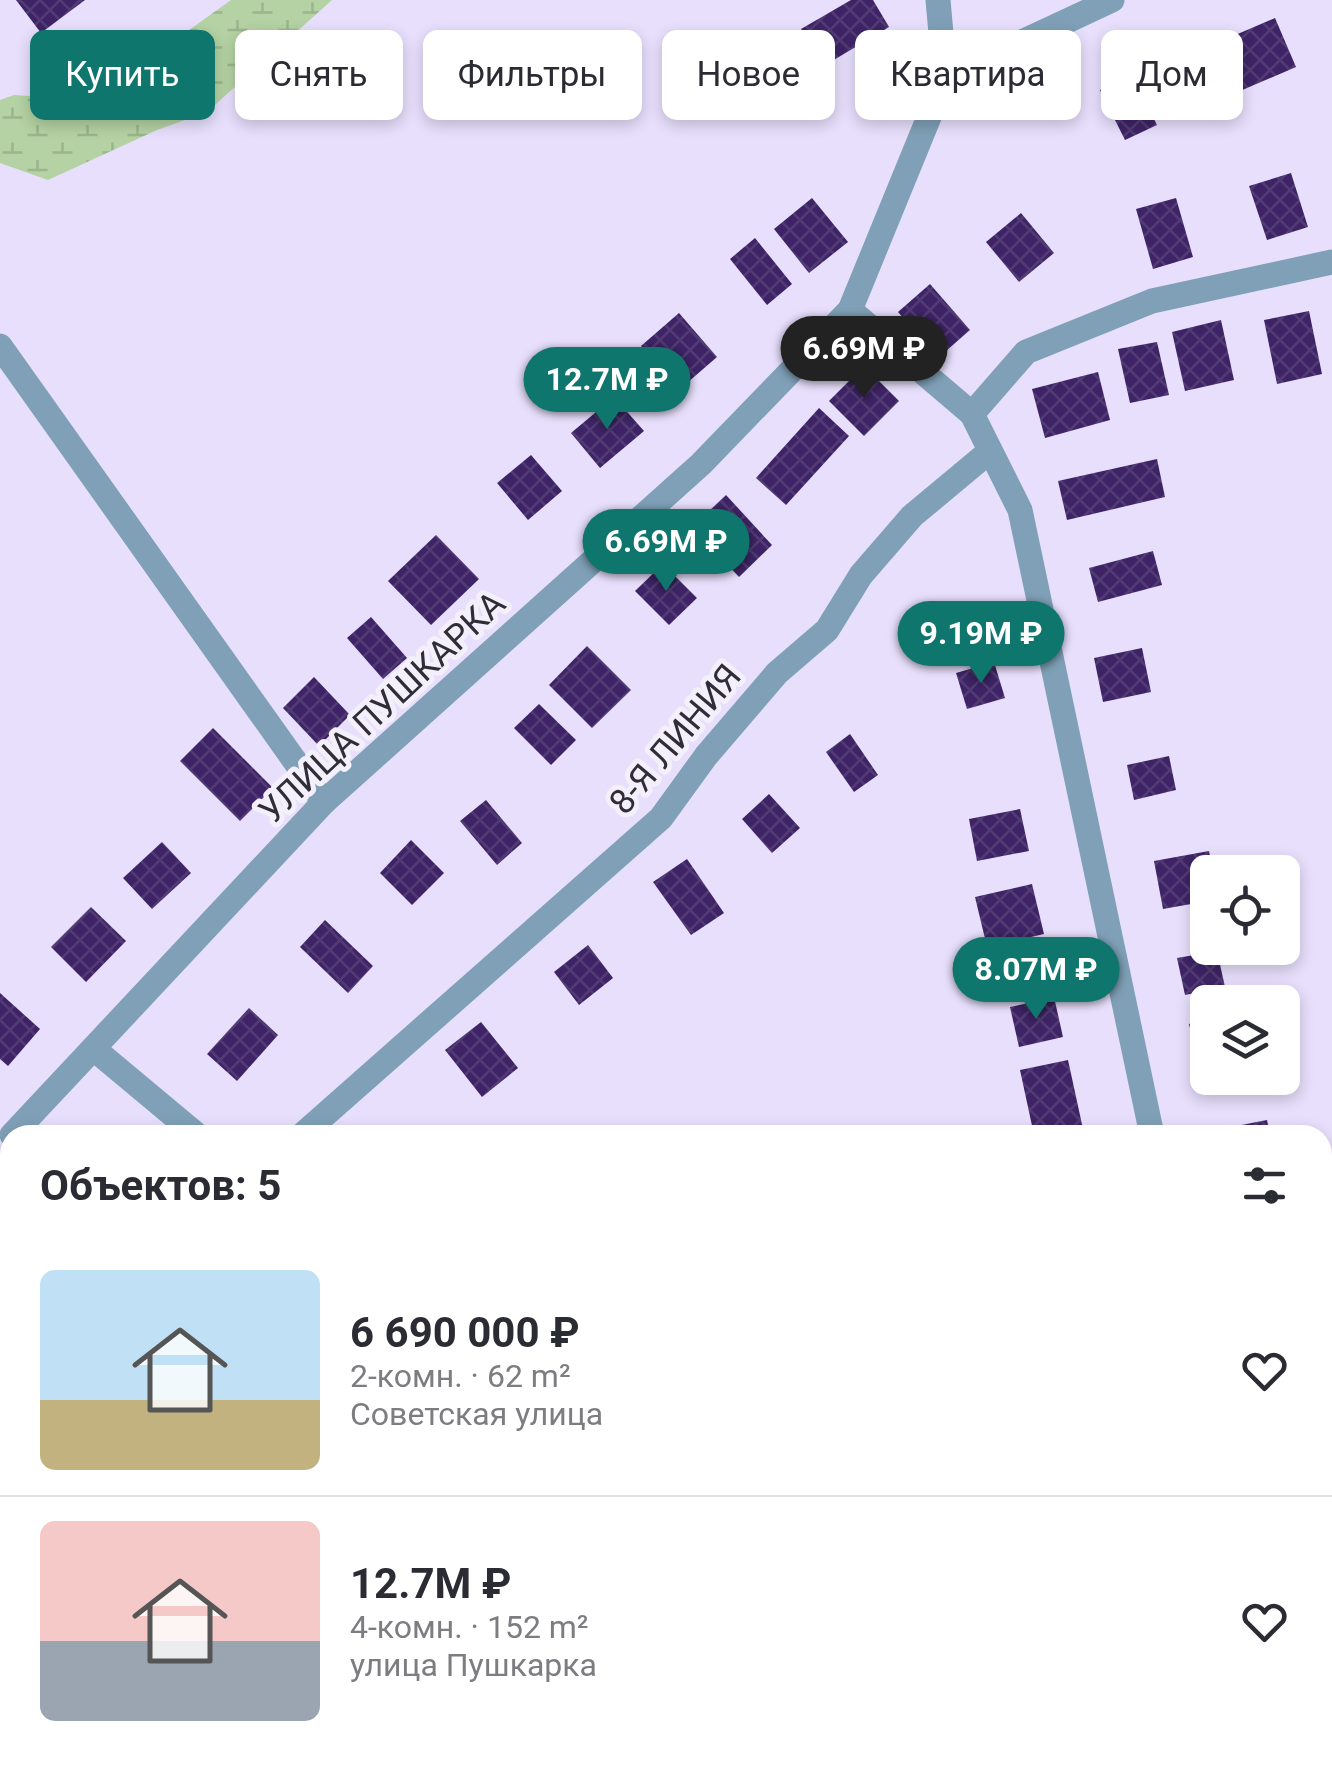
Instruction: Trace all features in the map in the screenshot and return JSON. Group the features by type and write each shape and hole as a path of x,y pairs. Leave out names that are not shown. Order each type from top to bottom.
{"street":[{"name":"УЛИЦА ПУШКАРКА","path":"938,0 941,30"},
{"path":"1048,30 1112,0"},
{"name":"УЛИЦА ПУШКАРКА","path":"21,1125 324,802 702,464 850,310 928,120"},
{"path":"972,414 1026,352 1152,301 1332,262"},
{"path":"850,310 972,414 1020,510 1150,1125"},
{"path":"0,346 324,802"},
{"name":"8-Я ЛИНИЯ","path":"313,1125 661,818 706,756 777,673 827,630 861,575 912,516 990,451"},
{"path":"94,1049 186,1125"}],"green space":[{"path":"231,0 332,0 299,30 235,30 235,87 215,105 215,30 189,30"},
{"path":"14,95 30,96 30,120 185,120 48,180 0,163 0,100"}],"building":[{"path":"16,0 85,0 45,30 39,30"},
{"path":"851,0 873,0 889,27 855,30 855,47 835,59 835,30 801,29"},
{"path":"1275,18 1296,67 1243,90 1243,32"},
{"path":"1115,120 1154,120 1157,125 1125,140"},
{"path":"1291,173 1308,227 1267,240 1249,186"},
{"path":"812,198 848,242 809,273 774,229"},
{"path":"1176,198 1193,257 1153,269 1136,209"},
{"path":"1021,213 1054,253 1019,282 986,242"},
{"path":"755,238 792,284 767,305 730,259"},
{"path":"930,284 970,330 938,358 898,312"},
{"path":"1309,311 1322,374 1277,384 1264,320"},
{"path":"679,313 717,357 680,389 641,346"},
{"path":"1221,320 1234,380 1185,391 1172,332"},
{"path":"1157,342 1169,395 1130,403 1118,349"},
{"path":"864,366 899,401 864,436 829,401"},
{"path":"1098,372 1110,420 1045,438 1032,389"},
{"path":"614,397 644,431 600,468 571,433"},
{"path":"819,408 849,436 786,505 756,478"},
{"path":"531,455 562,491 528,520 497,483"},
{"path":"1157,459 1165,497 1067,520 1058,481"},
{"path":"726,495 772,545 739,577 692,527"},
{"path":"436,535 479,579 431,625 388,581"},
{"path":"1153,551 1162,585 1098,602 1089,568"},
{"path":"663,564 697,598 669,625 635,591"},
{"path":"371,617 407,658 383,679 347,638"},
{"path":"587,646 631,690 592,728 549,685"},
{"path":"1142,648 1151,692 1103,702 1094,658"},
{"path":"994,662 1005,698 967,709 956,673"},
{"path":"314,677 350,715 319,746 283,708"},
{"path":"539,704 576,740 551,765 514,728"},
{"path":"213,728 273,788 240,821 180,761"},
{"path":"850,734 878,775 854,792 826,752"},
{"path":"1169,756 1176,790 1134,800 1127,765"},
{"path":"769,794 800,828 772,853 742,819"},
{"path":"486,800 522,843 497,865 460,821"},
{"path":"1020,809 1029,851 977,861 969,819"},
{"path":"411,840 444,873 412,905 380,873"},
{"path":"162,842 191,873 152,909 123,878"},
{"path":"1209,851 1210,855 1190,855 1190,904 1163,909 1154,861"},
{"path":"687,859 724,913 691,935 653,882"},
{"path":"1032,884 1044,934 987,947 975,897"},
{"path":"91,907 126,941 86,982 51,947"},
{"path":"325,920 373,966 348,993 300,947"},
{"path":"588,945 613,978 579,1005 554,972"},
{"path":"1190,956 1190,965 1220,965 1225,985 1190,985 1190,994 1185,995 1177,958"},
{"path":"0,993 40,1029 8,1066 0,1059"},
{"path":"1054,997 1063,1037 1019,1047 1010,1007"},
{"path":"249,1008 278,1035 237,1081 207,1054"},
{"path":"481,1022 518,1068 482,1097 445,1050"},
{"path":"1068,1060 1082,1125 1032,1125 1020,1070"},
{"path":"1267,1120 1268,1125 1241,1125"}]}
